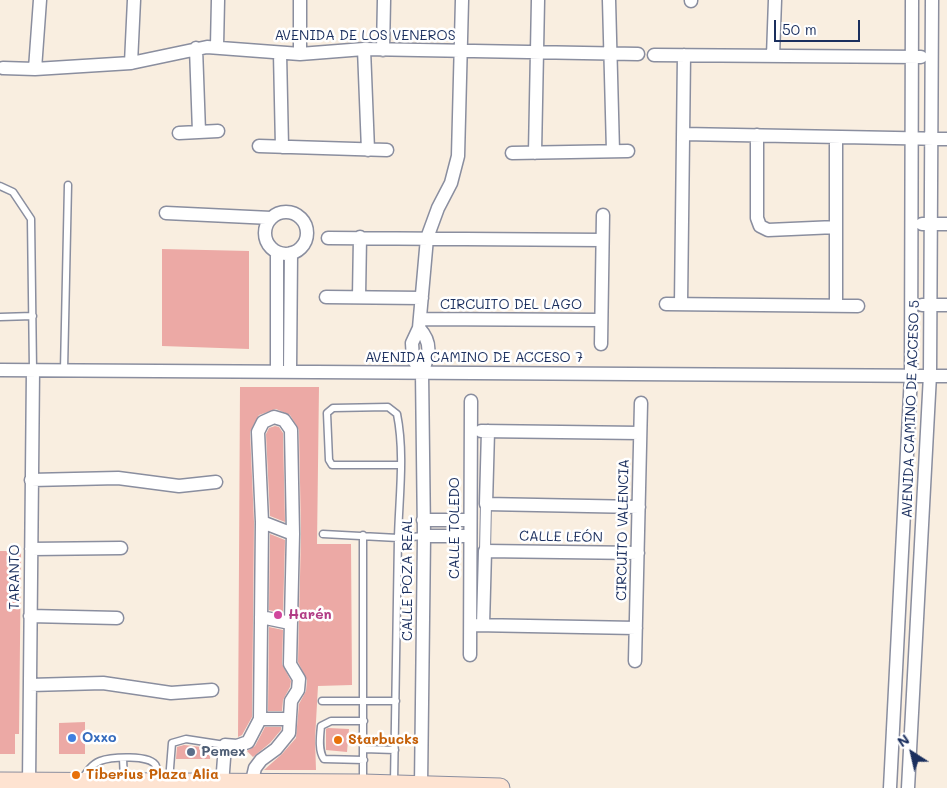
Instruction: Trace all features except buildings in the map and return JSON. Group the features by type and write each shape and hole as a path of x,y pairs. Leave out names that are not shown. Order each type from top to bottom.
{"main road":[{"path":"0,782 163,785 394,784 500,788"}],"street":[{"path":"35,69 40,0"},
{"path":"131,63 134,0"},
{"path":"217,46 218,0"},
{"path":"300,0 300,54"},
{"path":"383,50 384,0"},
{"path":"422,372 411,351 414,335 419,324 426,238 451,183 458,156 462,0"},
{"path":"536,152 538,0"},
{"path":"609,0 613,151"},
{"path":"773,56 775,0"},
{"name":"AVENIDA CAMINO DE ACCESO 5","path":"890,788 911,375 912,0"},
{"name":"AVENIDA CAMINO DE ACCESO 5","path":"908,788 910,720 930,375 932,0"},
{"name":"AVENIDA DE LOS VENEROS","path":"4,68 35,69 131,63 196,48 217,46 300,54 364,49 638,54"},
{"path":"196,48 199,132"},
{"path":"364,49 368,150"},
{"path":"280,53 282,147"},
{"path":"654,55 931,57"},
{"path":"681,304 684,55"},
{"path":"179,133 218,131"},
{"path":"683,134 947,139"},
{"path":"757,135 757,218 760,226 768,230 836,228"},
{"path":"836,137 836,306"},
{"path":"259,146 387,150"},
{"path":"512,153 628,151"},
{"path":"166,213 271,218 284,212 291,212 298,215 306,226 308,233 303,246 291,253 276,252 271,248 265,229 271,218"},
{"name":"CIRCUITO DEL LAGO","path":"601,344 603,215"},
{"path":"912,225 947,224"},
{"path":"358,297 360,237"},
{"path":"328,238 602,240"},
{"path":"276,252 277,318 283,371"},
{"path":"283,371 290,318 291,253"},
{"path":"326,297 422,298"},
{"path":"666,304 858,306"},
{"path":"912,305 947,304"},
{"path":"277,318 290,318"},
{"name":"CIRCUITO DEL LAGO","path":"419,324 601,320"},
{"path":"419,324 427,339 429,351 422,372"},
{"name":"AVENIDA CAMINO DE ACCESO 7","path":"0,370 947,376"},
{"name":"TARANTO","path":"29,784 33,370"},
{"name":"CALLE POZA REAL","path":"421,786 424,536 422,372"},
{"name":"CALLE TOLEDO","path":"471,401 470,536 476,625"},
{"name":"CIRCUITO VALENCIA","path":"635,661 641,403"},
{"path":"222,785 225,745 237,746 248,742 260,719 262,522 258,432 263,422 274,417 284,420 290,430 293,534 290,664 299,679 298,690 291,701 290,733 255,768 251,785"},
{"path":"471,431 640,433"},
{"name":"CALLE TOLEDO","path":"470,655 476,625 484,551 488,431"},
{"path":"31,480 118,478 179,486 216,482"},
{"path":"906,478 923,479"},
{"path":"486,504 639,507"},
{"path":"423,520 470,520"},
{"path":"262,522 293,534"},
{"path":"424,536 470,536"},
{"path":"30,549 121,548"},
{"path":"902,550 920,554"},
{"name":"CALLE LEÓN","path":"484,551 638,553"},
{"path":"30,616 117,618"},
{"path":"261,616 290,623"},
{"path":"476,625 636,628"},
{"path":"898,631 915,631"},
{"path":"30,686 103,683 170,693 212,690"},
{"path":"260,719 289,720"},
{"path":"893,721 910,720"}],"lane":[{"path":"64,370 68,185"},
{"path":"0,186 13,192 31,219 33,370"},
{"path":"0,317 33,316"},
{"path":"394,784 401,432 398,414 388,407 333,408 327,413 329,460 332,465 400,465"},
{"path":"323,534 398,538 424,536"},
{"path":"363,535 364,784"},
{"path":"322,701 396,701"},
{"path":"364,721 326,722 321,726 320,732 320,752 324,759 364,760"},
{"path":"163,785 172,743 186,739 225,745"},
{"path":"364,749 395,750"},
{"path":"80,784 85,773 100,761 123,758 151,760 156,765 163,785"},
{"path":"123,758 124,784"}],"place":[{"name":"Harén","path":"278,615"},
{"name":"Oxxo","path":"72,738"},
{"name":"Starbucks","path":"338,740"},
{"name":"Pemex","path":"191,752"},
{"name":"Tiberius Plaza Alia","path":"76,775"}]}
